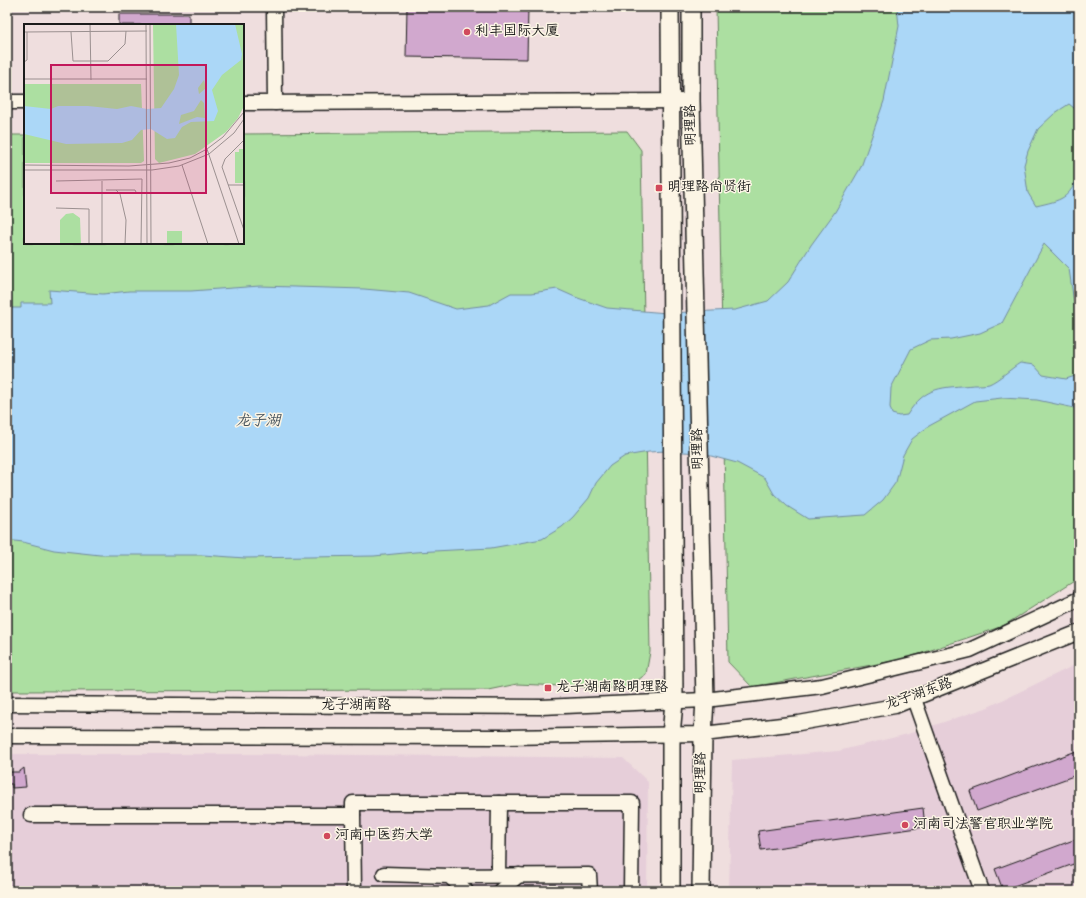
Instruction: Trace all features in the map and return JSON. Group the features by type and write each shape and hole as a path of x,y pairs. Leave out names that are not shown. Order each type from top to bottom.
{"main road":[{"name":"明理路","path":"670,7 672,101 674,702 671,735 671,891"},
{"name":"明理路","path":"691,7 691,101 705,700 703,734 701,891"}],"street":[{"path":"274,7 275,103"},
{"path":"244,103 691,101"},
{"path":"7,102 24,102"},
{"name":"龙子湖东路","path":"705,700 822,686 970,650 1079,599"},
{"name":"龙子湖东路","path":"703,734 799,724 895,706 1079,632"},
{"path":"914,699 982,891"},
{"name":"龙子湖南路","path":"7,704 540,707 705,700"},
{"path":"7,736 506,737 703,734"},
{"path":"354,891 353,803 632,803 631,891"},
{"path":"498,875 499,803"},
{"path":"32,815 354,815"},
{"path":"384,874 449,876 589,875 590,891"},
{"path":"500,891 519,875"},
{"path":"449,876 466,891"}],"shaded area":[{"name":"河南司法警官职业学院","path":"1079,663 1079,891 729,891 732,760 838,751 908,734 986,708"},
{"name":"河南中医药大学","path":"7,754 275,754 623,758 648,782 647,891 7,891"}],"green space":[{"path":"716,7 1079,7 1079,578 1003,626 904,659 752,687 728,662"},
{"path":"627,131 641,150 650,652 646,674 626,689 517,684 488,690 7,691 7,135 24,135 24,244 244,244 244,134"}],"water":[{"name":"龙子湖","path":"897,7 1079,7 1079,112 1069,104 1055,113 1038,129 1028,151 1024,165 1028,193 1036,206 1064,197 1072,189 1079,174 1079,336 1069,269 1044,244 1002,323 980,333 951,339 930,340 911,349 891,388 890,407 892,414 899,416 907,415 921,398 936,390 989,384 1020,363 1034,365 1043,375 1066,379 1075,376 1079,371 1079,409 1037,400 1002,398 975,401 929,426 912,439 903,455 896,482 883,500 865,515 808,519 787,506 774,494 765,478 737,463 700,453 666,451 625,456 610,466 596,483 589,498 573,517 562,527 542,539 491,548 374,556 245,558 203,555 100,555 54,550 23,542 7,540 7,308 21,308 21,303 50,303 49,290 103,294 129,291 191,291 260,286 364,289 409,293 456,309 489,305 511,293 532,293 557,289 607,308 667,313 735,310 768,301 788,282 811,245 835,212 861,167 884,101 899,26"}],"building":[{"name":"利丰国际大厦","path":"407,7 528,7 527,59 406,57"},
{"path":"119,14 189,14 189,24 119,24"},
{"path":"1079,750 1079,774 977,811 970,791"},
{"path":"24,768 26,787 12,788 12,784 7,784 7,772 19,772"},
{"path":"923,808 925,827 761,850 758,831"},
{"path":"1079,838 1079,862 1003,890 995,869"}],"place":[{"name":"利丰国际大厦","path":"467,32"},
{"name":"明理路尚贤街","path":"659,188"},
{"name":"龙子湖南路明理路","path":"548,688"},
{"name":"河南司法警官职业学院","path":"905,825"},
{"name":"河南中医药大学","path":"327,836"}]}
